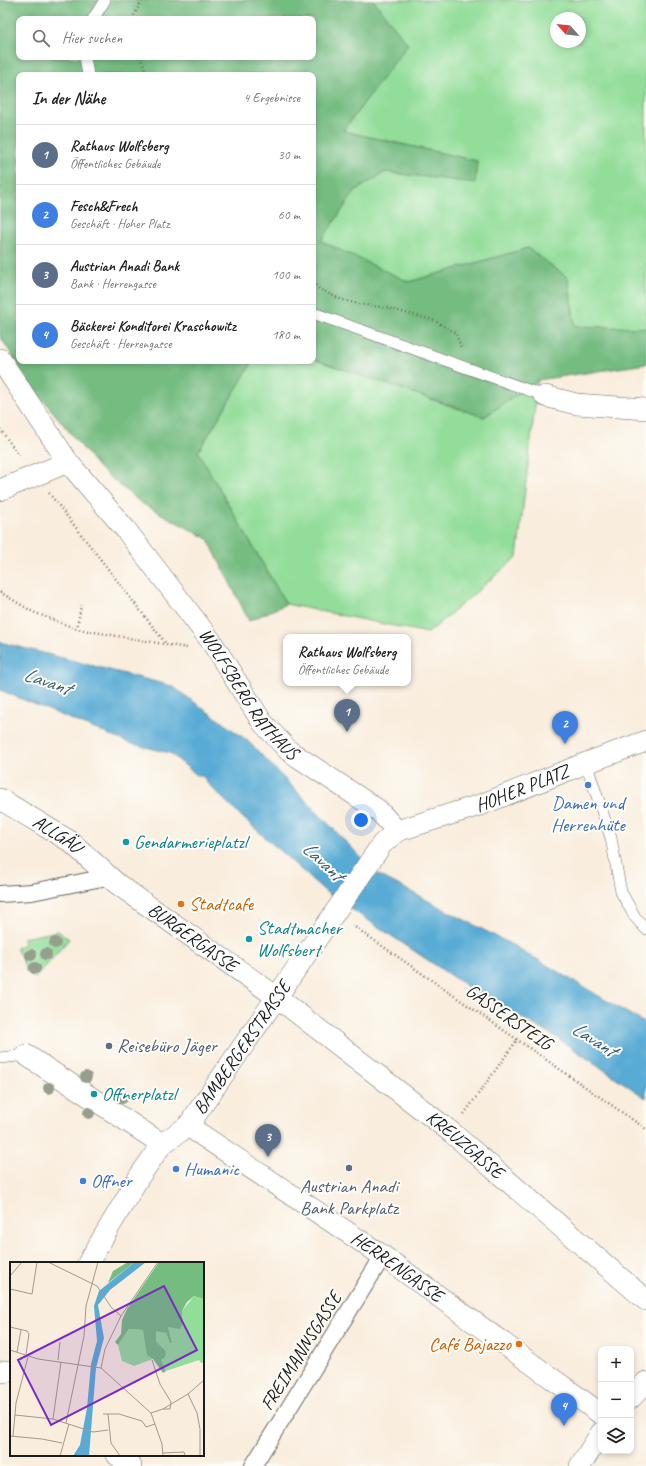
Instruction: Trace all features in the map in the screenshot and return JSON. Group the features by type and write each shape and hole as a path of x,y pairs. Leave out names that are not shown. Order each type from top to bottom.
{"street":[{"name":"WOLFSBERG RATHAUS","path":"0,359 68,462 126,530 211,641 262,722 289,751 378,810 397,830"},
{"path":"545,396 576,404 646,409"},
{"path":"0,490 68,462"},
{"name":"HOHER PLATZ","path":"397,830 484,804 586,763 646,741"},
{"name":"ALLGÄU","path":"0,799 71,842 107,877"},
{"name":"BAMBERGERSTRASSE","path":"89,1262 139,1177 162,1144 188,1126 278,998 369,862 382,844 397,830"},
{"path":"0,894 32,892 107,877"},
{"name":"BURGERGASSE","path":"107,877 278,998"},
{"name":"KREUZGASSE","path":"278,998 451,1132 646,1300"},
{"path":"26,1055 162,1144"},
{"name":"HERRENGASSE","path":"188,1126 383,1256 598,1412"},
{"name":"FREIMANNSGASSE","path":"253,1466 383,1256"},
{"path":"634,1395 646,1382"},
{"path":"580,1466 598,1438"},
{"path":"118,1456 131,1466"}],"lane":[{"path":"95,16 105,0"},
{"path":"86,60 88,72"},
{"path":"316,314 545,396"},
{"path":"586,763 611,838 621,892 635,917 646,928"},
{"path":"0,1058 26,1055"}],"path":[{"path":"134,16 142,0"},
{"path":"141,60 145,72"},
{"path":"316,285 340,299 358,304 387,308 433,320 456,333 462,351"},
{"path":"0,429 167,645"},
{"path":"0,592 33,612 77,629 192,648 211,641"},
{"path":"77,629 81,605"},
{"name":"GASSERSTEIG","path":"356,928 646,1129"},
{"path":"451,1132 517,1040"}],"green space":[{"path":"0,0 373,0 408,44 343,131 477,161 475,183 385,172 355,191 321,241 409,282 528,248 568,278 575,326 646,328 646,364 538,380 484,417 316,360 316,72 16,72 16,362 0,336"},
{"path":"373,0 646,0 646,328 575,327 568,278 528,248 409,282 321,241 355,191 385,172 475,182 477,161 343,131 407,44"},
{"path":"316,360 484,417 538,380 517,557 428,633 286,604 198,452 251,364 316,364"},
{"path":"18,364 251,364 198,452 286,604 249,621 208,539 141,503 100,469 30,384"},
{"path":"58,931 69,939 35,978 26,971 16,948 24,944 23,938"}],"water":[{"name":"Lavant","path":"0,642 172,686 248,741 377,874 518,948 646,1024 646,1098 554,1036 474,991 326,892 240,815 207,783 203,776 198,776 170,753 129,743 0,690"}],"place":[{"name":"Rathaus Wolfsberg","path":"347,732"},
{"name":"Fesch&Frech","path":"565,744"},
{"name":"Damen und Herrenhüte","path":"588,785"},
{"name":"Gendarmerieplatzl","path":"126,842"},
{"name":"Stadtcafe","path":"181,904"},
{"name":"Stadtmacher Wolfsbert","path":"249,939"},
{"name":"Reisebüro Jäger","path":"109,1046"},
{"name":"Offnerplatzl","path":"94,1094"},
{"name":"Austrian Anadi Bank","path":"268,1157"},
{"name":"Austrian Anadi Bank Parkplatz","path":"349,1168"},
{"name":"Humanic","path":"176,1169"},
{"name":"Offner","path":"83,1181"},
{"name":"Café Bajazzo","path":"519,1344"},
{"name":"Bäckerei Konditorei Kraschowitz","path":"564,1426"}]}
